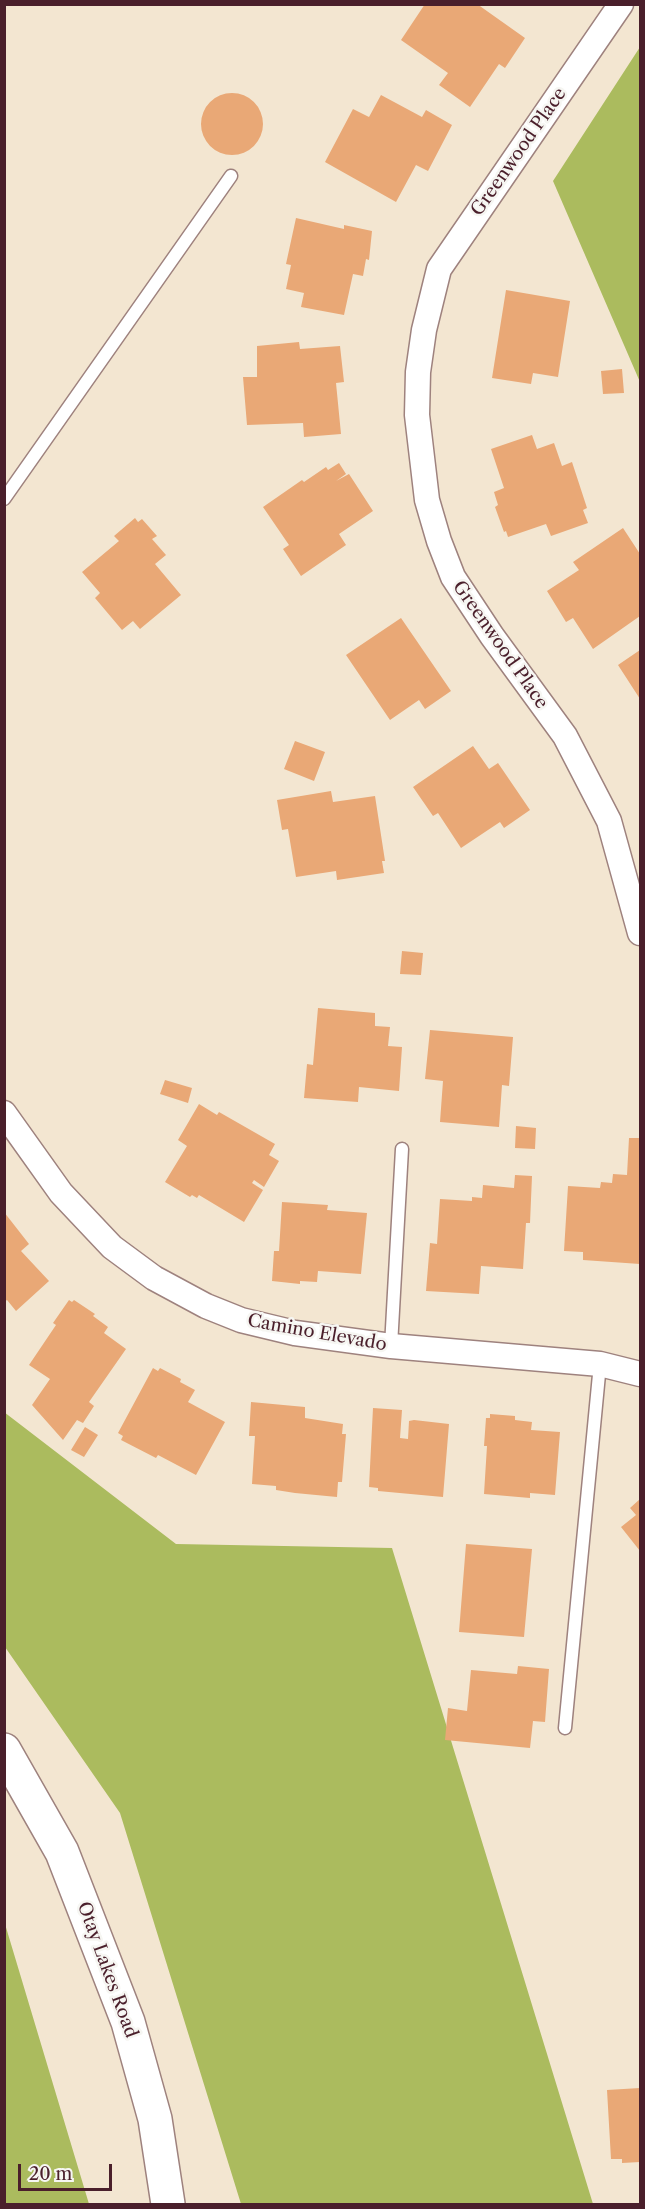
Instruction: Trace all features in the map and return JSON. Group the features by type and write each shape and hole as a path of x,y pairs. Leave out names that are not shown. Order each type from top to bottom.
{"main road":[{"name":"Otay Lakes Road","path":"4,1750 62,1852 128,2022 155,2119 168,2205"}],"street":[{"name":"Greenwood Place","path":"621,4 439,269 424,330 418,372 417,415 427,500 453,577 492,636 565,736 609,821 640,933"},
{"name":"Camino Elevado","path":"4,1113 61,1193 112,1247 173,1290 206,1306 268,1327 391,1346 600,1364 640,1374"}],"lane":[{"path":"4,499 231,176"},
{"path":"391,1346 402,1149"},
{"path":"565,1728 600,1364"}],"green space":[{"path":"640,47 640,382 553,181"},
{"path":"4,1412 176,1544 392,1548 593,2204 241,2204 120,1813 5,1647"},
{"path":"5,1924 89,2204 5,2204"}],"building":[{"path":"425,4 477,4 525,38 505,68 499,64 470,107 439,85 448,73 401,40"},
{"path":"226,93 238,93 254,102 261,112 263,124 261,136 254,146 238,155 226,155 215,150 206,141 201,130 201,118 206,107 215,98"},
{"path":"381,95 422,117 426,110 452,125 428,171 416,165 396,202 325,162 353,109 369,117"},
{"path":"296,218 344,229 344,225 372,231 369,260 366,259 363,276 353,274 344,315 301,307 304,293 286,289 291,265 286,264"},
{"path":"506,290 570,301 558,377 533,373 531,384 492,378"},
{"path":"299,342 300,349 340,346 344,382 336,383 341,434 304,437 303,423 247,425 243,377 257,377 257,346"},
{"path":"622,369 624,393 603,394 601,371"},
{"path":"532,435 537,449 554,443 562,466 572,462 587,508 583,510 588,523 551,536 546,524 508,537 495,507 498,505 494,492 504,488 491,449"},
{"path":"339,463 346,474 336,481 349,474 373,511 339,534 346,545 301,576 283,549 289,545 263,507 302,480 304,482 326,467 328,470"},
{"path":"135,518 138,522 142,519 157,536 152,539 166,555 155,564 181,595 140,629 133,621 122,630 95,598 100,593 82,572 119,541 114,536"},
{"path":"623,528 640,554 640,616 593,649 573,618 566,622 547,591 579,570 573,562"},
{"path":"401,618 451,691 425,709 419,700 390,720 346,655"},
{"path":"640,650 640,699 618,665"},
{"path":"295,741 325,752 314,781 284,769"},
{"path":"473,746 489,769 498,763 530,810 504,828 500,822 461,848 438,813 433,816 413,787"},
{"path":"331,791 333,802 375,796 385,861 382,861 384,873 337,880 336,871 296,877 288,829 282,830 277,800"},
{"path":"402,951 423,953 421,975 400,974"},
{"path":"318,1008 375,1013 375,1026 390,1027 388,1046 402,1047 399,1091 359,1087 358,1102 304,1098 307,1064 313,1065"},
{"path":"430,1030 513,1037 509,1086 502,1085 499,1127 440,1122 443,1081 425,1079"},
{"path":"165,1080 192,1088 188,1103 160,1094"},
{"path":"199,1104 217,1115 219,1112 275,1144 269,1155 279,1161 264,1187 254,1180 252,1183 263,1190 244,1222 199,1195 197,1198 192,1195 190,1197 165,1182 187,1146 178,1140"},
{"path":"516,1126 536,1128 535,1149 515,1148"},
{"path":"629,1138 640,1138 640,1264 583,1260 583,1252 564,1251 568,1186 600,1188 601,1182 612,1183 613,1174 627,1175"},
{"path":"515,1175 532,1176 530,1223 526,1223 523,1269 481,1266 479,1294 426,1291 430,1243 437,1244 440,1199 472,1201 472,1197 482,1198 483,1185 514,1188"},
{"path":"282,1202 328,1205 327,1210 367,1213 361,1274 318,1271 317,1282 300,1281 300,1284 272,1281 274,1251 279,1251"},
{"path":"4,1212 29,1244 21,1251 49,1281 16,1311 7,1300 4,1302"},
{"path":"69,1300 72,1302 74,1300 95,1314 93,1316 108,1327 104,1333 126,1349 89,1402 94,1406 83,1423 77,1420 63,1440 32,1405 50,1379 29,1365 56,1325 53,1323"},
{"path":"153,1368 158,1371 160,1368 181,1379 180,1382 195,1390 188,1402 225,1422 196,1475 158,1455 156,1458 121,1440 123,1436 118,1433"},
{"path":"251,1402 305,1407 305,1418 343,1424 342,1434 346,1434 342,1482 338,1482 337,1497 295,1493 276,1490 276,1486 252,1484 255,1436 249,1436"},
{"path":"373,1408 402,1410 400,1438 408,1439 409,1421 449,1424 443,1497 378,1491 378,1488 369,1487"},
{"path":"490,1414 515,1416 515,1420 532,1422 531,1430 560,1432 555,1495 530,1493 530,1498 484,1494 486,1418 490,1418"},
{"path":"85,1427 98,1435 84,1457 71,1450"},
{"path":"640,1499 640,1551 621,1527 636,1515 630,1508"},
{"path":"466,1544 532,1549 524,1637 459,1632"},
{"path":"518,1666 549,1669 545,1722 533,1721 530,1748 445,1740 448,1708 467,1711 471,1670 517,1674"},
{"path":"640,2088 640,2162 622,2163 622,2159 611,2159 607,2090"}]}
